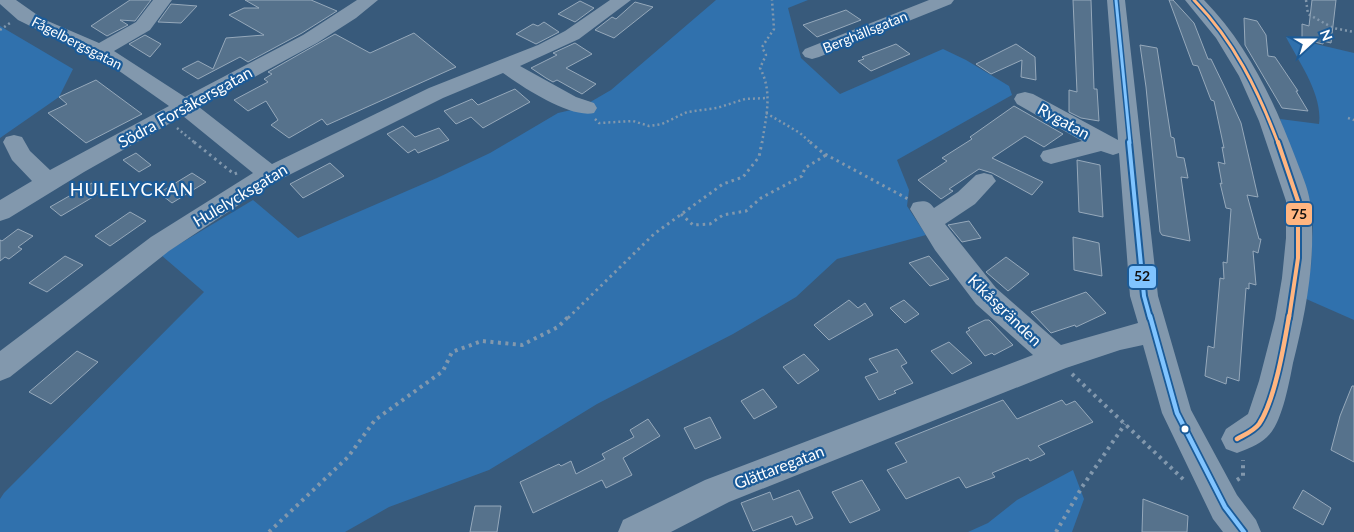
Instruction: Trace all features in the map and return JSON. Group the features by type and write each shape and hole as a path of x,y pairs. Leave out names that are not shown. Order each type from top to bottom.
{"street":[{"name":"Fågelbergsgatan","path":"6,0 22,14 100,51 148,82 181,114 270,174"},
{"path":"100,51 143,26 163,0"},
{"name":"Södra Forsåkersgatan","path":"0,212 48,182 181,114 350,15 370,0"},
{"name":"Hulelycksgatan","path":"0,368 160,244 270,174 436,93 506,65 572,35 622,0"},
{"name":"Berghällsgatan","path":"812,53 945,0"},
{"path":"1116,0 1144,296 1177,413 1231,507"},
{"path":"1194,0 1211,16 1252,83 1279,143 1298,200 1297,256 1287,331 1274,383 1258,426 1237,439"},
{"path":"506,65 511,70 548,92 592,115"},
{"name":"Rygatan","path":"1025,99 1103,143 1131,154"},
{"path":"14,142 20,155 48,182"},
{"name":"Rygatan","path":"1051,156 1103,143"},
{"name":"Kikåsgränden","path":"984,181 970,195 941,216 927,214 944,243 986,296 1057,360"},
{"name":"Glättaregatan","path":"635,532 712,493 1057,360 1120,338 1154,331"}],"path":[{"path":"269,532 348,457 375,420 443,371 452,352 482,341 522,345 558,327 623,261 654,234 723,184 743,177 759,157 767,98 766,79 760,68 766,55 762,46 774,29 772,0"},
{"path":"1306,0 1308,14 1333,28 1354,32"},
{"path":"592,115 633,121 649,126 662,124 687,112 717,108 745,99 767,98"},
{"path":"766,113 800,132 826,155 899,192"},
{"path":"181,114 175,126 179,131 234,174 242,173"},
{"path":"1348,118 1354,120"},
{"path":"681,214 693,225 710,224 723,215 746,211 761,198 802,176 805,168 826,155"},
{"path":"1057,360 1186,481"},
{"path":"1056,532 1082,487 1125,424"},
{"path":"1231,507 1239,480 1243,476 1243,458 1237,439"}],"shaded area":[{"path":"716,0 808,0 788,8 801,58 840,94 943,49 966,60 1009,86 1012,95 897,160 909,190 907,206 926,235 837,259 796,297 733,334 597,404 489,470 389,507 345,532 0,532 0,499 4,493 204,292 161,255 253,200 298,238 437,178 490,153 558,113 580,108 611,90"},
{"path":"0,26 73,69 59,97 0,138"},
{"path":"1286,37 1354,53 1354,320 1304,298 1311,267 1313,221 1280,119 1319,124 1319,113 1314,90"},
{"path":"1073,470 1084,499 1072,532 968,532 988,523 1017,500"}],"building":[{"path":"130,0 151,0 135,21 120,20 128,25 107,36 91,26"},
{"path":"245,0 311,0 337,11 302,33 248,62 240,57 198,79 182,69 198,61 213,69 226,38 264,35 229,15 244,8 259,8"},
{"path":"1073,0 1091,0 1094,89 1097,89 1099,121 1081,118 1069,112 1069,90 1077,92"},
{"path":"1169,0 1173,0 1194,23 1208,59 1211,59 1241,123 1258,197 1247,195 1259,239 1261,239 1258,253 1253,251 1256,285 1249,283 1249,289 1246,288 1239,381 1227,377 1226,384 1205,376 1208,346 1214,348 1220,278 1224,279 1223,262 1227,263 1231,209 1226,208 1220,183 1222,184 1218,162 1225,164 1222,147 1224,148 1214,101 1211,100 1198,66 1193,65"},
{"path":"1312,0 1336,0 1331,43 1323,41 1323,44 1302,39 1302,24 1309,26"},
{"path":"580,1 594,8 575,22 558,14"},
{"path":"635,2 653,7 614,38 595,30 612,17 616,19"},
{"path":"171,4 197,6 181,23 158,22"},
{"path":"846,10 861,20 817,37 803,25"},
{"path":"1244,18 1257,21 1266,35 1268,56 1275,57 1298,91 1296,91 1308,111 1282,108 1245,45"},
{"path":"544,22 559,32 536,44 516,34 533,24 538,26"},
{"path":"414,33 456,67 327,125 322,119 289,138 271,125 278,120 266,101 248,111 234,100 268,82 264,79 272,74 268,72 335,34 370,53"},
{"path":"145,35 161,44 150,57 129,44"},
{"path":"575,43 592,54 566,68 596,84 582,94 557,80 553,82 531,68 557,55 553,53"},
{"path":"896,44 910,54 871,71 858,61 864,59 862,57"},
{"path":"1016,44 1035,57 1036,80 1021,77 1022,60 991,74 976,64"},
{"path":"1140,45 1157,48 1171,137 1174,138 1177,157 1184,158 1188,178 1181,177 1190,241 1162,235 1160,232"},
{"path":"96,80 142,114 86,143 48,113 67,104 59,97"},
{"path":"515,89 530,102 483,128 471,117 456,124 444,111 472,99 478,105"},
{"path":"1014,106 1063,134 1044,147 1025,136 992,158 1043,182 1032,195 992,173 979,169 949,189 953,191 941,199 918,180 947,161 942,158 972,139 970,137"},
{"path":"403,126 415,137 439,128 449,140 418,153 415,149 408,153 387,134"},
{"path":"136,153 151,165 139,172 123,160"},
{"path":"1077,160 1100,165 1103,217 1079,212"},
{"path":"330,163 344,176 303,198 290,184"},
{"path":"192,173 206,182 172,203 159,193"},
{"path":"92,183 98,194 61,216 50,207"},
{"path":"130,212 146,221 110,246 95,236"},
{"path":"969,221 981,238 962,242 948,225"},
{"path":"18,229 33,236 18,247 22,249 9,259 5,257 0,261 0,240 2,241"},
{"path":"1073,237 1099,243 1102,276 1074,270"},
{"path":"65,256 83,265 47,292 29,283"},
{"path":"929,256 949,279 930,286 909,263"},
{"path":"1006,257 1029,274 1008,291 986,272"},
{"path":"1086,292 1106,313 1076,327 1075,325 1051,333 1031,312"},
{"path":"849,300 858,308 865,303 873,315 829,340 814,325"},
{"path":"904,300 919,314 905,323 890,308"},
{"path":"989,320 1013,345 994,355 992,353 985,356 966,332 970,330 968,328"},
{"path":"949,342 972,363 952,374 931,351"},
{"path":"897,349 907,363 901,366 913,383 879,400 865,377 878,372 869,359"},
{"path":"77,351 98,362 51,404 29,392"},
{"path":"804,354 819,370 798,384 783,367"},
{"path":"1352,386 1354,386 1354,462 1331,450 1340,416"},
{"path":"763,389 777,407 754,419 741,401"},
{"path":"1003,400 1017,419 1062,400 1066,405 1075,401 1093,422 1038,446 1045,454 1030,461 1028,458 992,473 995,477 966,488 959,477 906,499 887,470 907,462 895,443"},
{"path":"710,417 721,438 695,449 684,428"},
{"path":"648,419 660,436 623,458 632,475 606,488 602,480 533,513 520,482 559,464 561,466 571,461 576,474 605,459 602,454 634,437 630,430"},
{"path":"862,480 880,510 850,523 832,492"},
{"path":"799,490 813,518 796,525 792,516 753,531 741,503 770,492 773,500"},
{"path":"1303,490 1331,508 1323,525 1293,508"},
{"path":"1143,499 1188,516 1187,532 1142,532"},
{"path":"475,506 501,506 497,532 470,532"}],"transit line":[{"name":"52","path":"1116,0 1144,296 1177,413 1225,507 1244,532"},
{"name":"75","path":"1194,0 1225,35 1249,76 1270,121 1298,201 1298,258 1289,319 1274,381 1259,424 1237,439"}],"district":[{"name":"HULELYCKAN","path":"132,190"}]}
